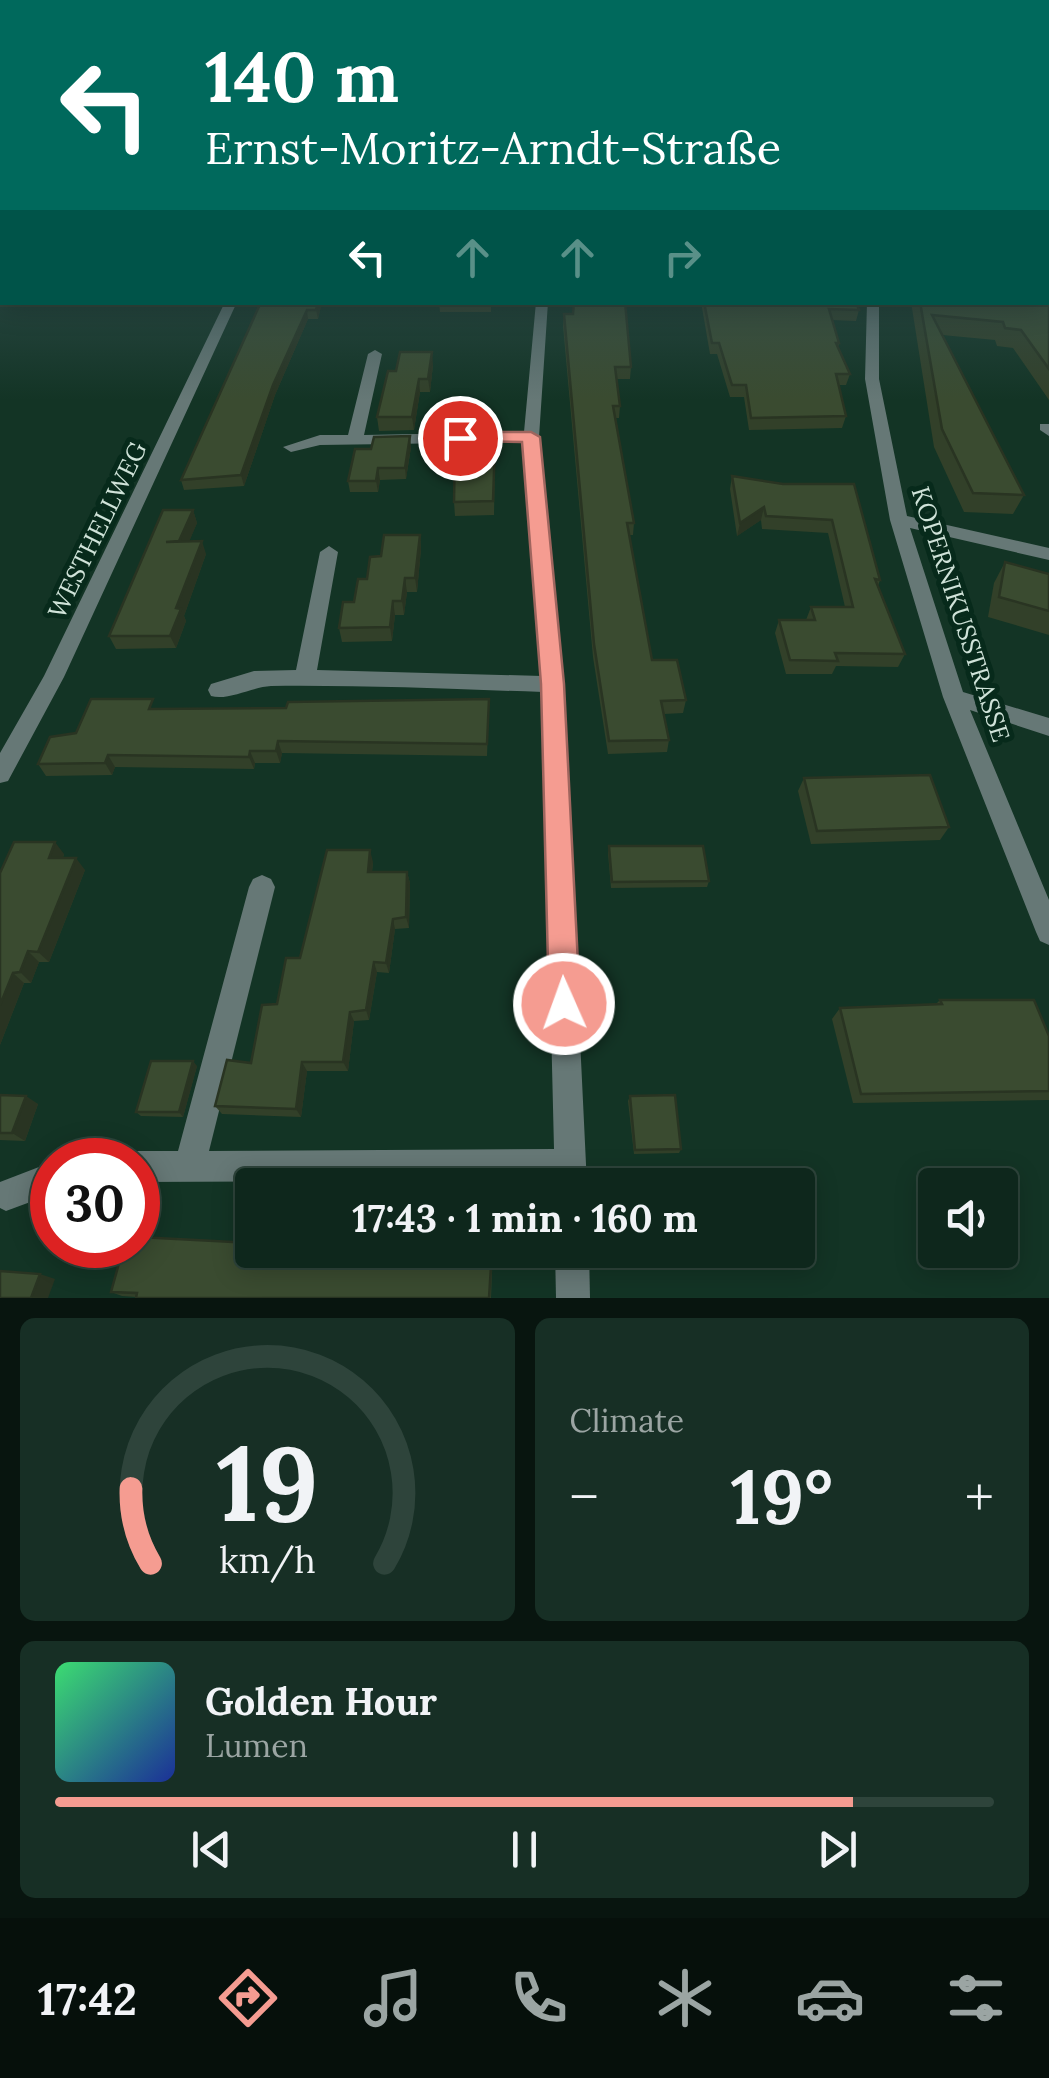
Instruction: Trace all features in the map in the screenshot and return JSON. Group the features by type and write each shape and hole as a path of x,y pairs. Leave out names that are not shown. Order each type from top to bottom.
{"street":[{"name":"WESTHELLWEG","path":"0,774 54,677 229,305"},
{"path":"542,305 531,437 552,684 571,1168"},
{"name":"KOPERNIKUSSTRASSE","path":"873,305 872,379 899,520 954,697 1049,932"},
{"path":"355,439 375,354"},
{"path":"291,447 355,439 531,437"},
{"path":"899,520 1049,554"},
{"path":"305,678 329,552"},
{"path":"218,690 254,679 305,678 552,684"},
{"path":"954,697 1049,727"},
{"path":"190,1165 262,887"},
{"path":"160,1166 317,1168"},
{"path":"6,1195 30,1186"},
{"path":"572,1268 573,1298"}],"building":[{"path":"260,305 317,305 316,310 307,310 273,385 241,475 181,480"},
{"path":"574,305 625,305 631,367 615,367 620,406 613,406 634,523 627,523 652,660 677,660 686,700 661,701 669,740 609,741 594,644 564,314 573,314"},
{"path":"705,305 857,305 859,310 829,309 836,343 850,374 836,374 846,416 751,418 746,385 732,385 719,343 712,343"},
{"path":"921,305 1049,305 1049,369 1021,330 1005,328 1003,322 932,315 1024,495 973,493 942,429"},
{"path":"400,352 432,352 428,379 419,379 412,417 377,417 388,371 396,371"},
{"path":"410,436 405,468 378,468 376,481 348,481 355,449 371,449 374,437"},
{"path":"455,441 495,441 493,501 454,502"},
{"path":"732,476 783,484 854,484 880,580 875,579 905,654 835,653 838,661 790,660 779,620 815,620 811,607 853,607 832,520 766,516 764,507 740,523"},
{"path":"163,510 193,510 179,541 166,542 202,541 176,608 181,609 170,636 109,636"},
{"path":"384,535 420,535 415,578 405,578 402,601 393,601 390,627 339,628 343,602 354,602 358,579 367,579 370,557 381,556"},
{"path":"1005,562 1049,574 1049,611 999,597"},
{"path":"91,699 153,699 149,709 286,708 288,702 489,699 487,744 278,741 276,751 250,751 249,757 108,755 105,763 38,764 50,737 76,733"},
{"path":"930,775 949,827 817,831 804,778"},
{"path":"14,842 55,842 49,858 76,858 38,952 28,951 20,972 13,973 0,1005 0,873"},
{"path":"609,846 703,846 709,881 612,882"},
{"path":"327,850 370,850 368,872 407,872 406,917 393,919 386,963 374,962 366,1010 350,1012 343,1062 302,1062 296,1109 215,1106 227,1060 251,1063 262,1005 277,1004 286,958 300,958"},
{"path":"940,1000 1034,1000 1049,1036 1049,1091 861,1094 840,1008 942,1004"},
{"path":"151,1061 193,1061 179,1112 136,1112"},
{"path":"0,1095 26,1096 12,1133 0,1133"},
{"path":"675,1095 681,1149 635,1150 630,1096"},
{"path":"160,1238 235,1242 235,1268 491,1268 489,1298 136,1298 137,1293 111,1292 118,1268 160,1268"},
{"path":"0,1271 40,1274 31,1298 0,1298"}],"route":[{"path":"460,438 531,437 552,684 564,1004"}]}
